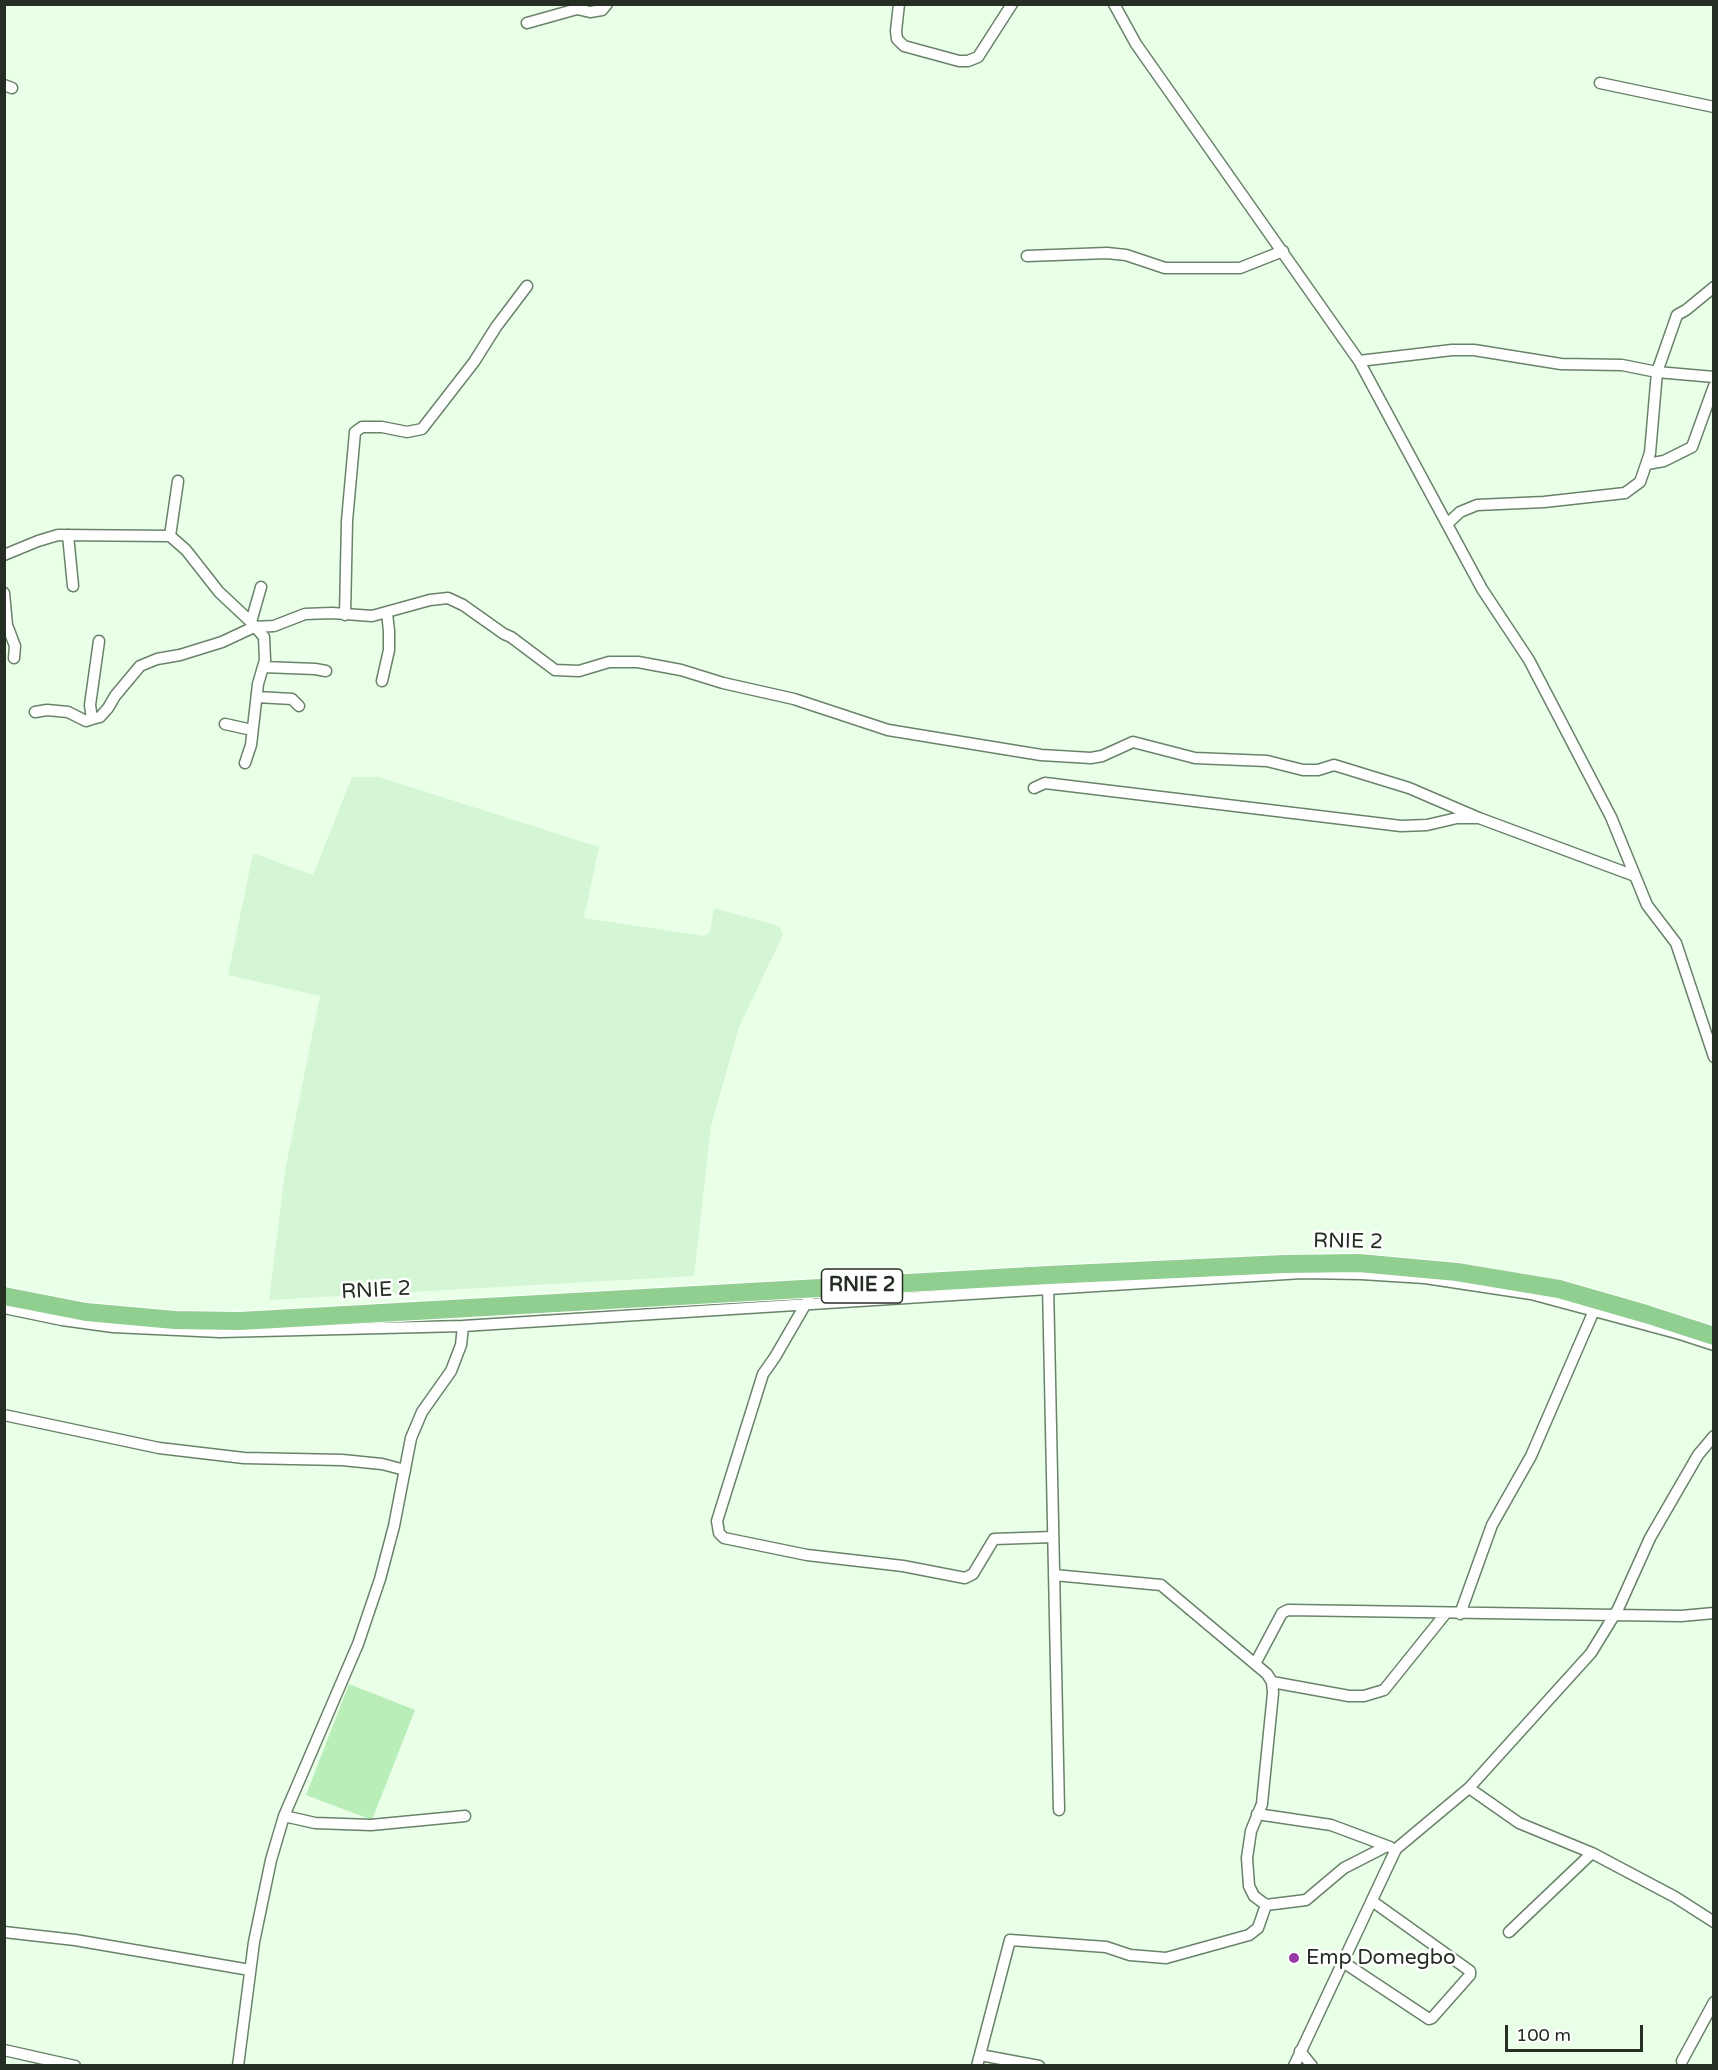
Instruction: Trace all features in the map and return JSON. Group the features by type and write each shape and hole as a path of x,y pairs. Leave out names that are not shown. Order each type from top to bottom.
{"highway":[{"name":"RNIE 2","path":"4,1296 87,1312 176,1320 240,1321 809,1297 1294,1263 1370,1264 1497,1277 1559,1289 1596,1305 1713,1336"}],"street":[{"path":"527,22 577,9 590,12 602,10 607,4"},
{"path":"899,4 896,31 897,39 904,46 959,61 968,61 978,57 1012,4"},
{"path":"1113,4 1136,44 1359,361 1482,589 1529,660 1611,816 1647,905 1676,943 1713,1057"},
{"path":"1600,83 1713,107"},
{"path":"1027,255 1107,253 1126,255 1165,268 1240,268 1283,251"},
{"path":"345,615 347,521 355,432 362,427 382,427 407,432 422,429 474,362 526,286"},
{"path":"1447,524 1460,512 1477,505 1544,502 1624,493 1640,482 1650,453 1657,372 1677,315 1713,287"},
{"path":"1359,361 1452,350 1474,350 1562,364 1622,365 1657,372 1713,377"},
{"path":"1647,464 1664,461 1692,447 1713,386"},
{"path":"170,536 178,481"},
{"path":"4,555 58,535 170,536 186,550 219,592 253,624 264,638 263,667 258,684 251,745 245,764"},
{"path":"68,535 73,586"},
{"path":"253,624 261,587"},
{"path":"4,593 7,625 15,646 14,658"},
{"path":"35,712 46,710 68,712 86,721 100,717 140,666 222,642 253,624 274,626 305,614 332,613 372,616 430,600 448,598 463,605 511,637 555,670 579,671 609,662 638,662 681,670 723,683 794,699 888,730 1041,755 1091,758 1102,756 1133,742 1196,758 1267,761 1303,770 1318,770 1334,765 1409,788 1479,818 1635,876"},
{"path":"382,681 389,650 387,613"},
{"path":"92,719 90,705 99,641"},
{"path":"263,667 326,671"},
{"path":"257,697 292,699 299,706"},
{"path":"225,724 252,730"},
{"path":"1034,788 1045,783 1401,826 1427,825 1457,818 1479,818"},
{"path":"1048,1282 1059,1810"},
{"path":"809,1297 763,1374 717,1521 719,1533 724,1538 807,1555 903,1566 965,1578 974,1574 994,1539 1053,1537"},
{"path":"4,1308 89,1324 168,1331 219,1332 463,1326 809,1297"},
{"path":"1460,1614 1492,1525 1531,1456 1596,1305 1713,1345"},
{"path":"238,2066 250,1970 266,1881 284,1816 358,1644 380,1579 416,1423 451,1371 461,1345 463,1326"},
{"path":"4,1415 159,1448 244,1458 342,1460 382,1464 405,1470"},
{"path":"1054,1575 1161,1585 1256,1662 1267,1674 1272,1682 1273,1693 1263,1793 1251,1831 1247,1858 1249,1886 1254,1896 1266,1905 1306,1900 1344,1868 1391,1847 1468,1788 1591,1653 1614,1615 1650,1538 1698,1455 1713,1436"},
{"path":"1256,1662 1282,1613 1288,1610 1681,1616 1713,1613"},
{"path":"1272,1682 1349,1696 1364,1696 1384,1690 1446,1613"},
{"path":"1468,1788 1519,1824 1592,1853 1675,1897 1713,1922"},
{"path":"1257,1814 1331,1825 1391,1847"},
{"path":"284,1816 315,1824 371,1825 465,1816"},
{"path":"1294,2066 1372,1902 1391,1847"},
{"path":"1509,1932 1592,1853"},
{"path":"1343,1962 1429,2019 1470,1975 1470,1971 1372,1902"},
{"path":"1039,2066 978,2060 1010,1940 1106,1947 1130,1955 1166,1958 1249,1935 1258,1928 1266,1905"},
{"path":"4,1932 85,1942 250,1970"},
{"path":"1682,2061 1713,2002"},
{"path":"4,2050 75,2066"},
{"path":"1300,2051 1312,2066"}],"shaded area":[{"path":"352,777 379,777 599,847 584,918 704,936 710,932 714,908 779,926 783,935 739,1027 711,1126 694,1276 269,1300 285,1171 320,996 228,975 253,853 313,875"},
{"path":"349,1684 415,1710 372,1820 306,1795"}],"place":[{"name":"Emp Domegbo","path":"1294,1958"}]}
